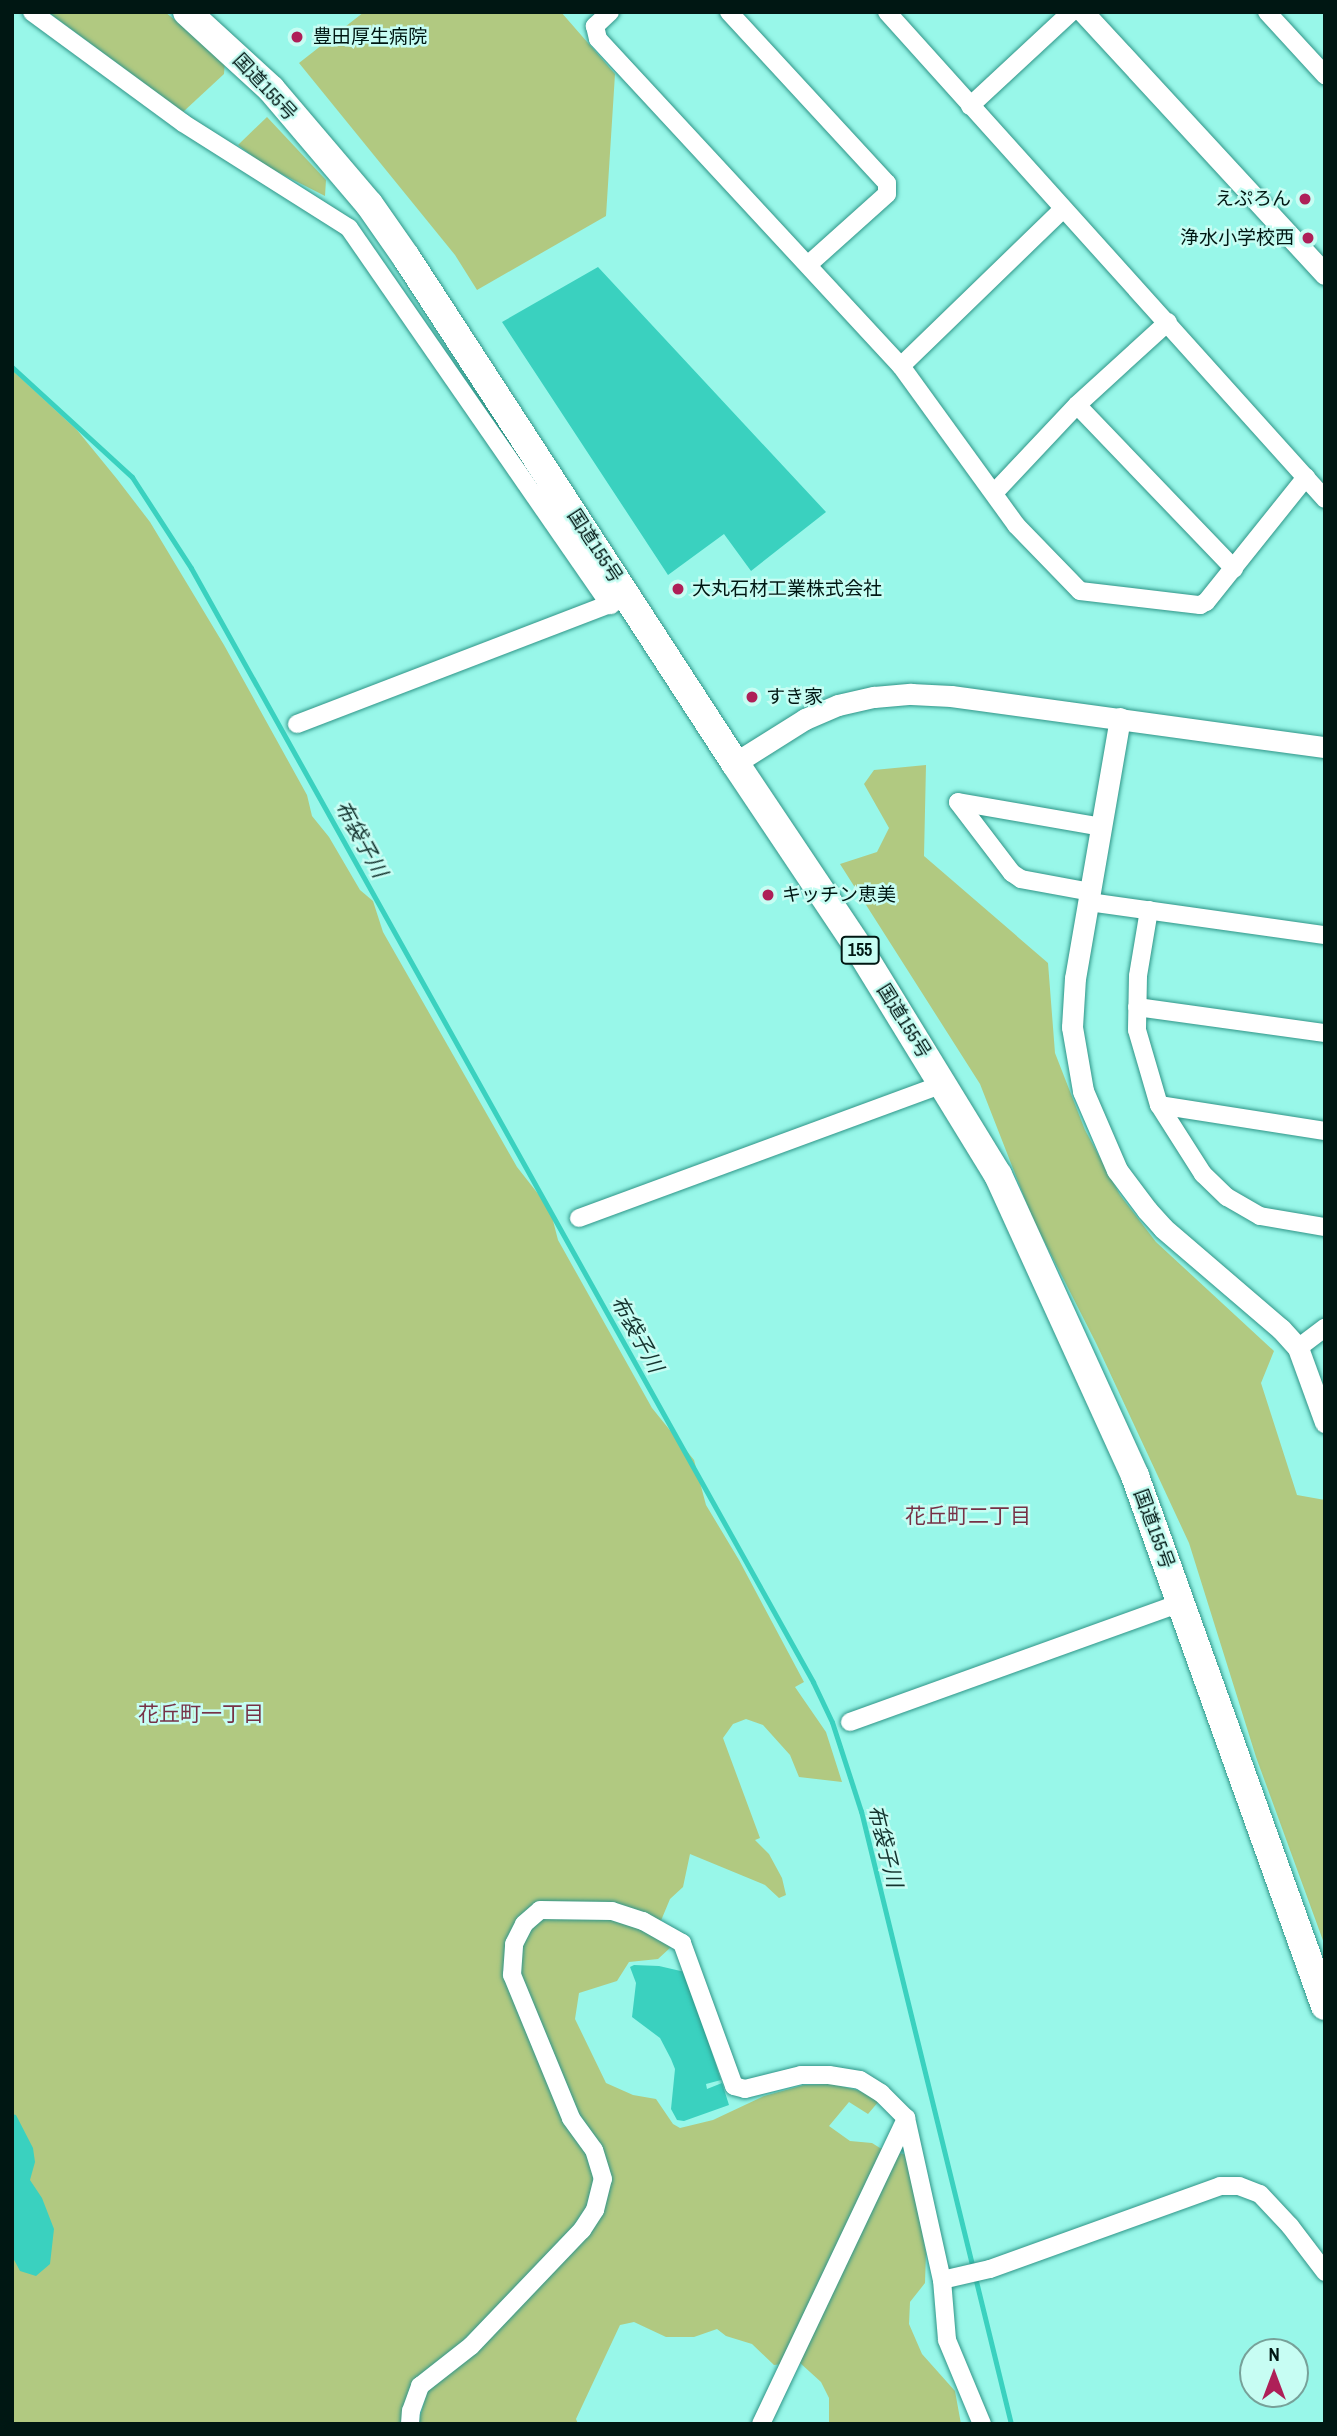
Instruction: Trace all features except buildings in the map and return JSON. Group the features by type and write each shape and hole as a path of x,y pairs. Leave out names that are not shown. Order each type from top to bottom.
{"highway":[{"name":"国道155号","path":"187,12 271,89 369,204 619,600 735,763 860,950 998,1175 1135,1476 1325,2007"}],"street":[{"path":"32,12 183,123 349,228 619,600 297,724"},
{"path":"610,12 595,26 598,39 901,366 1025,536 1073,585 1088,594 1200,604 1206,601 1234,569 1306,477"},
{"path":"729,12 887,183 887,194 808,265"},
{"path":"887,12 1325,499"},
{"path":"970,106 1071,12"},
{"path":"1083,12 1325,274"},
{"path":"1267,12 1325,75"},
{"path":"901,366 1063,209"},
{"path":"994,493 1077,405 1168,322"},
{"path":"1077,405 1234,569"},
{"path":"735,763 805,719 838,705 874,696 951,696 1325,747"},
{"path":"1120,718 1075,978 1072,1027 1083,1091 1105,1147 1124,1179 1163,1228 1281,1329 1298,1348 1325,1422"},
{"path":"1103,827 958,803 1012,873 1021,879 1149,911 1325,935"},
{"path":"1149,911 1138,976 1137,1030 1160,1105 1203,1174 1227,1197 1260,1216 1325,1227"},
{"path":"1137,1007 1325,1033"},
{"path":"579,1218 943,1084"},
{"path":"1160,1105 1325,1130"},
{"path":"1298,1348 1325,1328"},
{"path":"850,1721 1180,1603"},
{"path":"410,2424 411,2411 420,2386 471,2346 582,2230 595,2210 603,2179 594,2150 571,2118 512,1975 514,1944 532,1914 540,1910 612,1911 643,1921 682,1943 734,2086 745,2089 801,2075 829,2075 860,2080 881,2093 906,2118 946,2279 947,2340 982,2424"},
{"path":"761,2424 906,2118"},
{"path":"946,2279 990,2269 1220,2186 1240,2186 1260,2193 1290,2226 1325,2272"}],"shaded area":[{"path":"48,12 165,12 225,60 224,74 183,112"},
{"path":"364,12 561,12 615,74 606,216 477,290 455,255 299,63"},
{"path":"267,117 326,180 325,196 264,165 238,145"},
{"path":"598,267 826,512 751,571 724,534 668,575 502,322"},
{"path":"12,370 77,430 117,479 150,522 224,645 307,795 312,816 329,837 360,890 373,901 383,932 517,1167 550,1209 558,1240 652,1408 694,1460 706,1505 739,1560 804,1682 795,1687 826,1732 842,1782 799,1777 790,1755 763,1725 746,1719 733,1724 723,1738 760,1838 755,1840 769,1854 782,1878 786,1895 779,1898 765,1885 690,1854 683,1887 670,1899 660,1923 540,1904 507,1955 599,2174 583,2220 465,2341 416,2386 405,2424 12,2424"},
{"path":"926,765 924,856 1048,963 1055,1053 1085,1130 1120,1195 1156,1242 1274,1351 1261,1383 1297,1495 1325,1500 1325,1946 1256,1757 1189,1543 1096,1343 1032,1217 980,1084 840,864 877,852 889,828 864,784 874,770"},
{"path":"543,1915 612,1918 633,1925 671,1947 658,1959 629,1962 617,1981 579,1993 575,2019 606,2083 633,2095 656,2099 673,2124 680,2128 713,2120 764,2096 804,2085 833,2084 860,2091 879,2101 868,2114 849,2102 829,2126 850,2141 872,2143 880,2148 907,2155 926,2253 925,2283 910,2302 909,2324 922,2354 955,2391 961,2424 829,2424 829,2398 821,2382 799,2362 774,2365 752,2344 726,2336 717,2329 694,2337 666,2337 634,2322 620,2325 576,2419 578,2424 418,2424 428,2389 477,2349 608,2183 519,1970 522,1948 534,1922"},
{"path":"659,1966 685,1972 721,2080 706,2084 707,2089 722,2083 729,2105 684,2121 677,2120 671,2109 675,2069 671,2059 660,2038 632,2017 636,1983 630,1967"},
{"path":"12,2114 16,2115 33,2148 35,2162 30,2180 42,2198 54,2229 50,2264 36,2276 20,2271 12,2256"}],"waterway":[{"name":"布袋子川","path":"12,367 132,477 191,568 813,1682 832,1722 861,1811 1011,2424"}],"place":[{"name":"豊田厚生病院","path":"297,37"},
{"name":"えぷろん","path":"1305,199"},
{"name":"浄水小学校西","path":"1308,238"},
{"name":"大丸石材工業株式会社","path":"678,589"},
{"name":"すき家","path":"752,697"},
{"name":"キッチン恵美","path":"768,895"}],"district":[{"name":"花丘町二丁目","path":"968,1516"},
{"name":"花丘町一丁目","path":"201,1714"}]}
